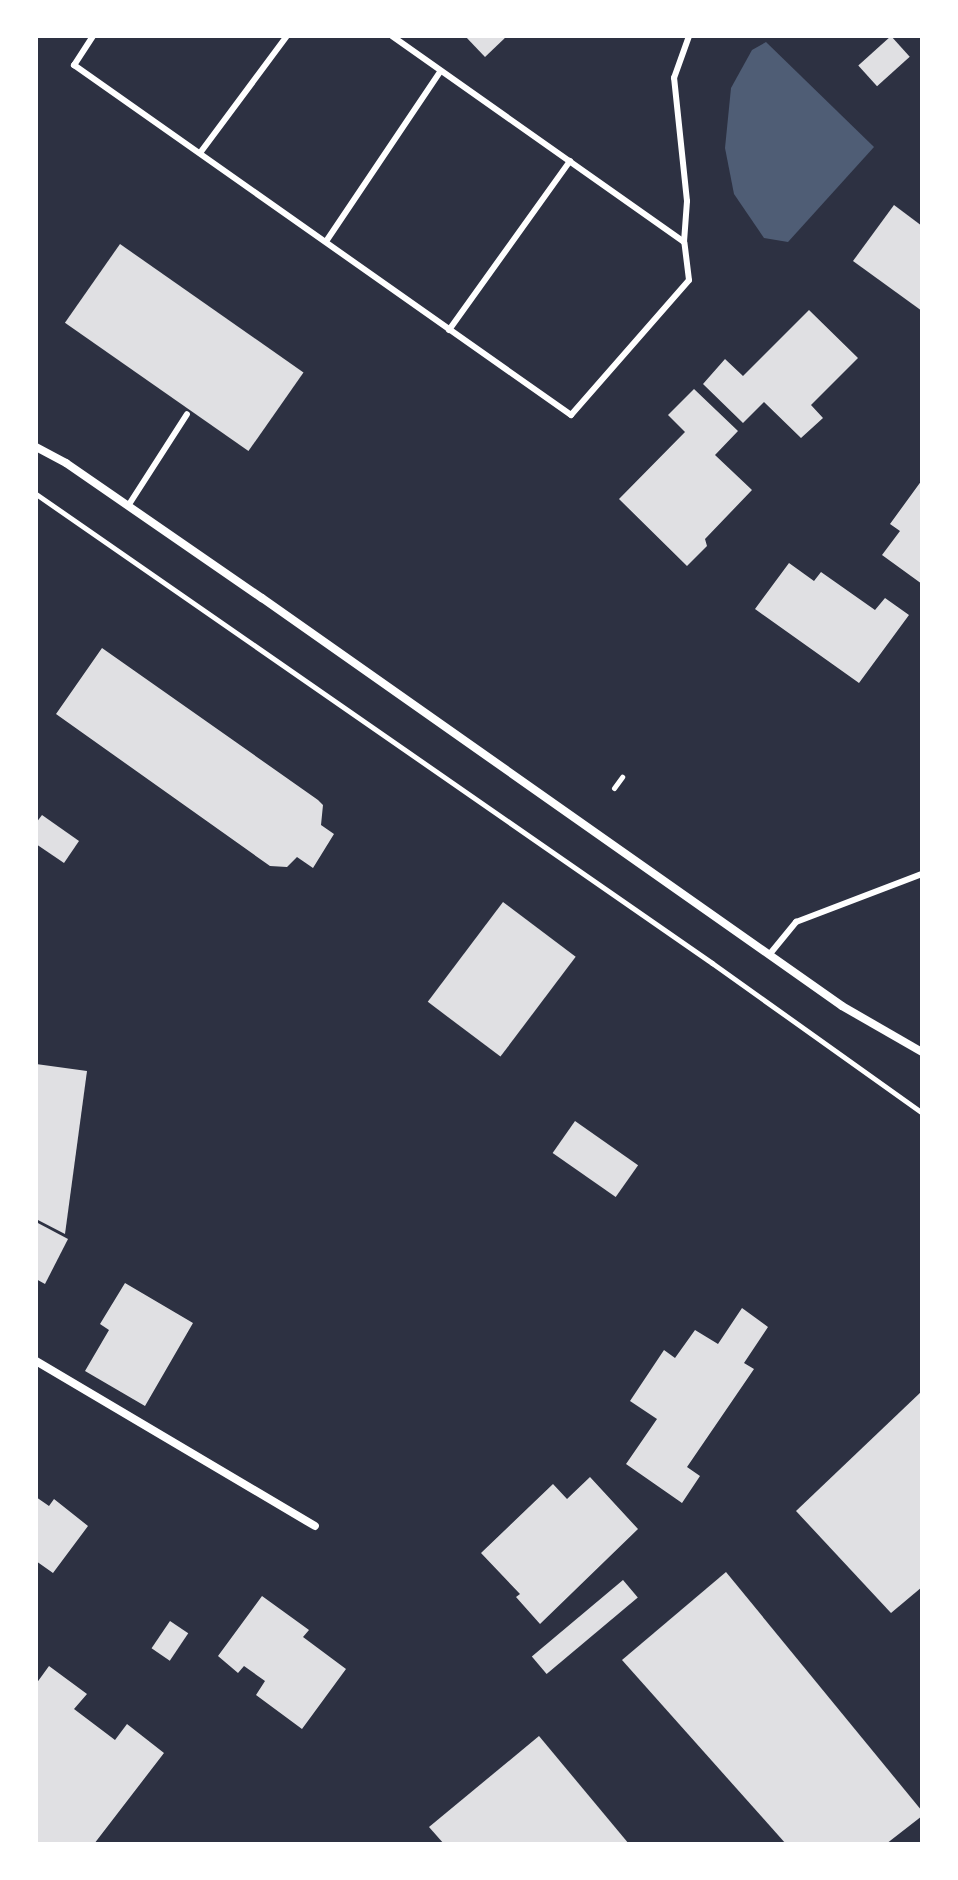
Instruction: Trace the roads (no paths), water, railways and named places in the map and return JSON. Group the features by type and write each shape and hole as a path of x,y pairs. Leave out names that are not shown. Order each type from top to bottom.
{"street":[{"path":"36,447 66,463 842,1006 922,1052"},
{"path":"36,1361 315,1526"}],"lane":[{"path":"93,36 74,65 327,240 571,415 689,280 684,242 687,201 674,78 689,36"},
{"path":"200,153 287,36"},
{"path":"392,36 684,242"},
{"path":"327,240 440,72"},
{"path":"449,330 570,161"},
{"path":"128,506 187,414"},
{"path":"769,955 796,922 922,874"}],"water":[{"path":"766,42 874,147 788,242 764,238 734,194 725,148 731,88 752,50"}]}
